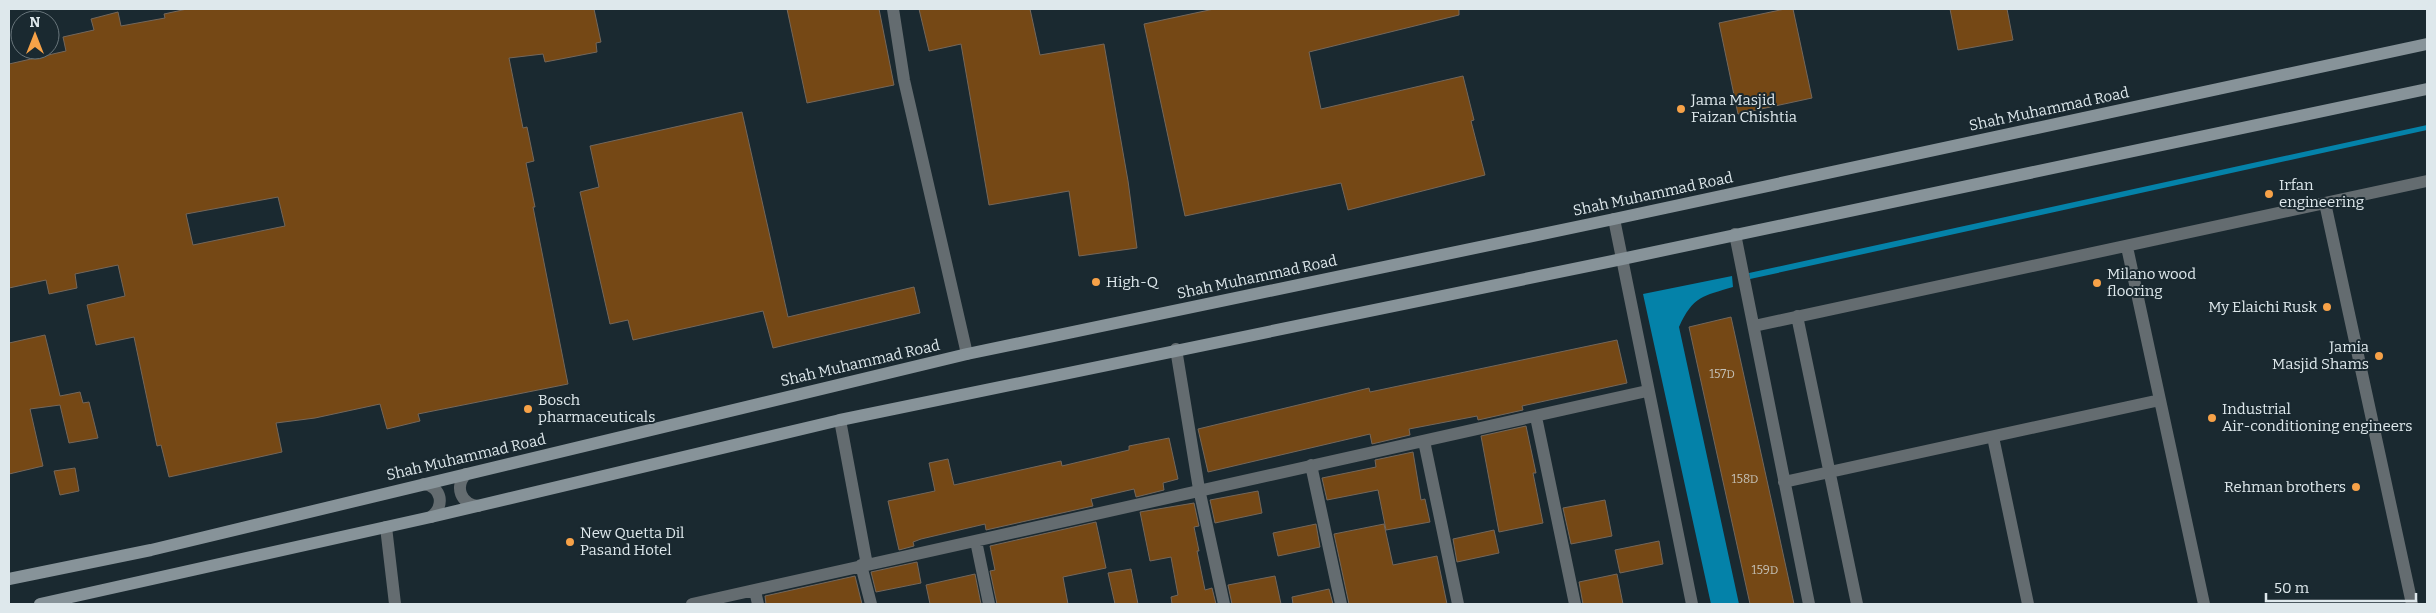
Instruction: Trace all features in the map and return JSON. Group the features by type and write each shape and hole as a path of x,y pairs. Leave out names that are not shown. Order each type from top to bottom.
{"main road":[{"name":"Shah Muhammad Road","path":"9,579 151,550 968,354 1614,219 2427,44"},
{"path":"40,604 431,517 840,420 1176,349 1622,259 2427,89"}],"street":[{"path":"893,9 904,80 968,354"},
{"path":"1754,326 2427,181"},
{"path":"2325,203 2412,604"},
{"path":"1614,219 1647,391 1692,604"},
{"path":"1735,234 1746,281 1809,604"},
{"path":"2126,247 2204,604"},
{"path":"1797,316 1857,604"},
{"path":"1176,349 1200,489 1224,604"},
{"path":"692,604 1200,489 1536,417 1647,391"},
{"path":"1784,482 2160,400"},
{"path":"1536,417 1575,604"},
{"path":"840,420 870,604"},
{"path":"1993,436 2028,604"},
{"path":"1424,440 1458,604"},
{"path":"1311,465 1341,604"},
{"path":"466,474 460,483 460,494 467,503 478,506"},
{"path":"424,484 434,488 440,497 439,509 431,517"},
{"path":"386,527 395,604"},
{"path":"976,541 989,604"},
{"path":"755,590 758,604"}],"water":[{"path":"2427,125 2427,130 1750,279 1749,273"},
{"path":"1732,276 1733,287 1706,295 1694,303 1679,327 1739,604 1711,604 1643,294"}],"building":[{"path":"187,9 594,9 601,42 596,43 597,52 545,62 543,54 509,58 523,128 527,127 534,161 526,163 568,384 418,414 420,421 387,429 380,404 315,418 276,423 282,452 169,477 161,445 157,446 134,337 96,345 87,305 125,296 118,265 75,274 77,288 49,294 46,280 9,288 9,64 27,60 60,60 60,52 66,51 63,37 94,30 91,19 118,12 121,26 165,18 164,14","holes":["278,197 285,226 193,245 186,214"]},
{"path":"787,9 879,9 894,85 807,103"},
{"path":"919,9 1030,9 1040,55 1104,44 1128,181 1137,248 1079,256 1069,191 989,205 961,44 929,51"},
{"path":"1214,9 1459,9 1459,15 1309,52 1321,109 1463,76 1474,120 1471,121 1485,175 1348,210 1341,183 1185,216 1144,24"},
{"path":"1793,9 1812,98 1738,114 1719,23"},
{"path":"1950,9 2007,9 2013,40 1958,50"},
{"path":"742,112 788,317 914,287 920,313 773,348 763,311 633,340 628,320 610,324 580,192 599,187 590,146"},
{"path":"1731,317 1794,604 1750,604 1689,327"},
{"path":"45,335 60,396 80,392 83,403 89,402 98,438 69,443 60,405 30,409 43,466 9,474 9,343"},
{"path":"1617,340 1627,383 1522,406 1523,410 1478,420 1477,416 1409,429 1410,435 1372,444 1370,434 1208,472 1198,429 1369,388 1370,392"},
{"path":"1526,426 1536,473 1533,473 1543,523 1499,532 1481,436"},
{"path":"1169,438 1178,479 1163,483 1164,490 1136,497 1134,489 1091,499 1093,506 986,530 985,524 921,539 913,542 914,546 899,550 888,501 935,491 929,463 948,459 954,485 1061,461 1062,466 1129,450 1129,446"},
{"path":"1413,452 1421,500 1425,499 1430,522 1386,530 1378,490 1327,500 1322,478 1376,467 1375,460"},
{"path":"75,468 79,491 60,495 54,471"},
{"path":"1258,491 1262,513 1215,523 1210,500"},
{"path":"1605,500 1612,536 1571,544 1563,508"},
{"path":"1194,503 1199,526 1194,527 1199,551 1197,551 1205,590 1212,588 1216,604 1172,604 1171,597 1178,595 1171,557 1150,561 1140,512"},
{"path":"1096,522 1106,568 1063,577 1068,604 997,604 990,571 995,570 990,546"},
{"path":"1316,524 1320,547 1278,556 1273,533"},
{"path":"1384,524 1393,565 1437,556 1447,604 1349,604 1334,534"},
{"path":"1494,530 1499,553 1457,562 1453,539"},
{"path":"1659,541 1663,564 1620,573 1615,550"},
{"path":"917,562 921,583 876,592 871,572"},
{"path":"1131,569 1138,604 1115,604 1108,573"},
{"path":"975,574 981,604 930,604 926,585"},
{"path":"1617,574 1623,604 1583,604 1579,582"},
{"path":"855,576 862,604 766,604 765,596"},
{"path":"1275,576 1281,604 1232,604 1228,585"},
{"path":"1329,589 1333,604 1293,604 1292,597"}],"place":[{"name":"Jama Masjid Faizan Chishtia","path":"1681,109"},
{"name":"Irfan engineering","path":"2269,194"},
{"name":"High-Q","path":"1096,282"},
{"name":"Milano wood flooring","path":"2097,283"},
{"name":"My Elaichi Rusk","path":"2327,307"},
{"name":"Jamia Masjid Shams","path":"2379,356"},
{"name":"Bosch pharmaceuticals","path":"528,409"},
{"name":"Industrial Air-conditioning engineers","path":"2212,418"},
{"name":"Rehman brothers","path":"2356,487"},
{"name":"New Quetta Dil Pasand Hotel","path":"570,542"}]}
